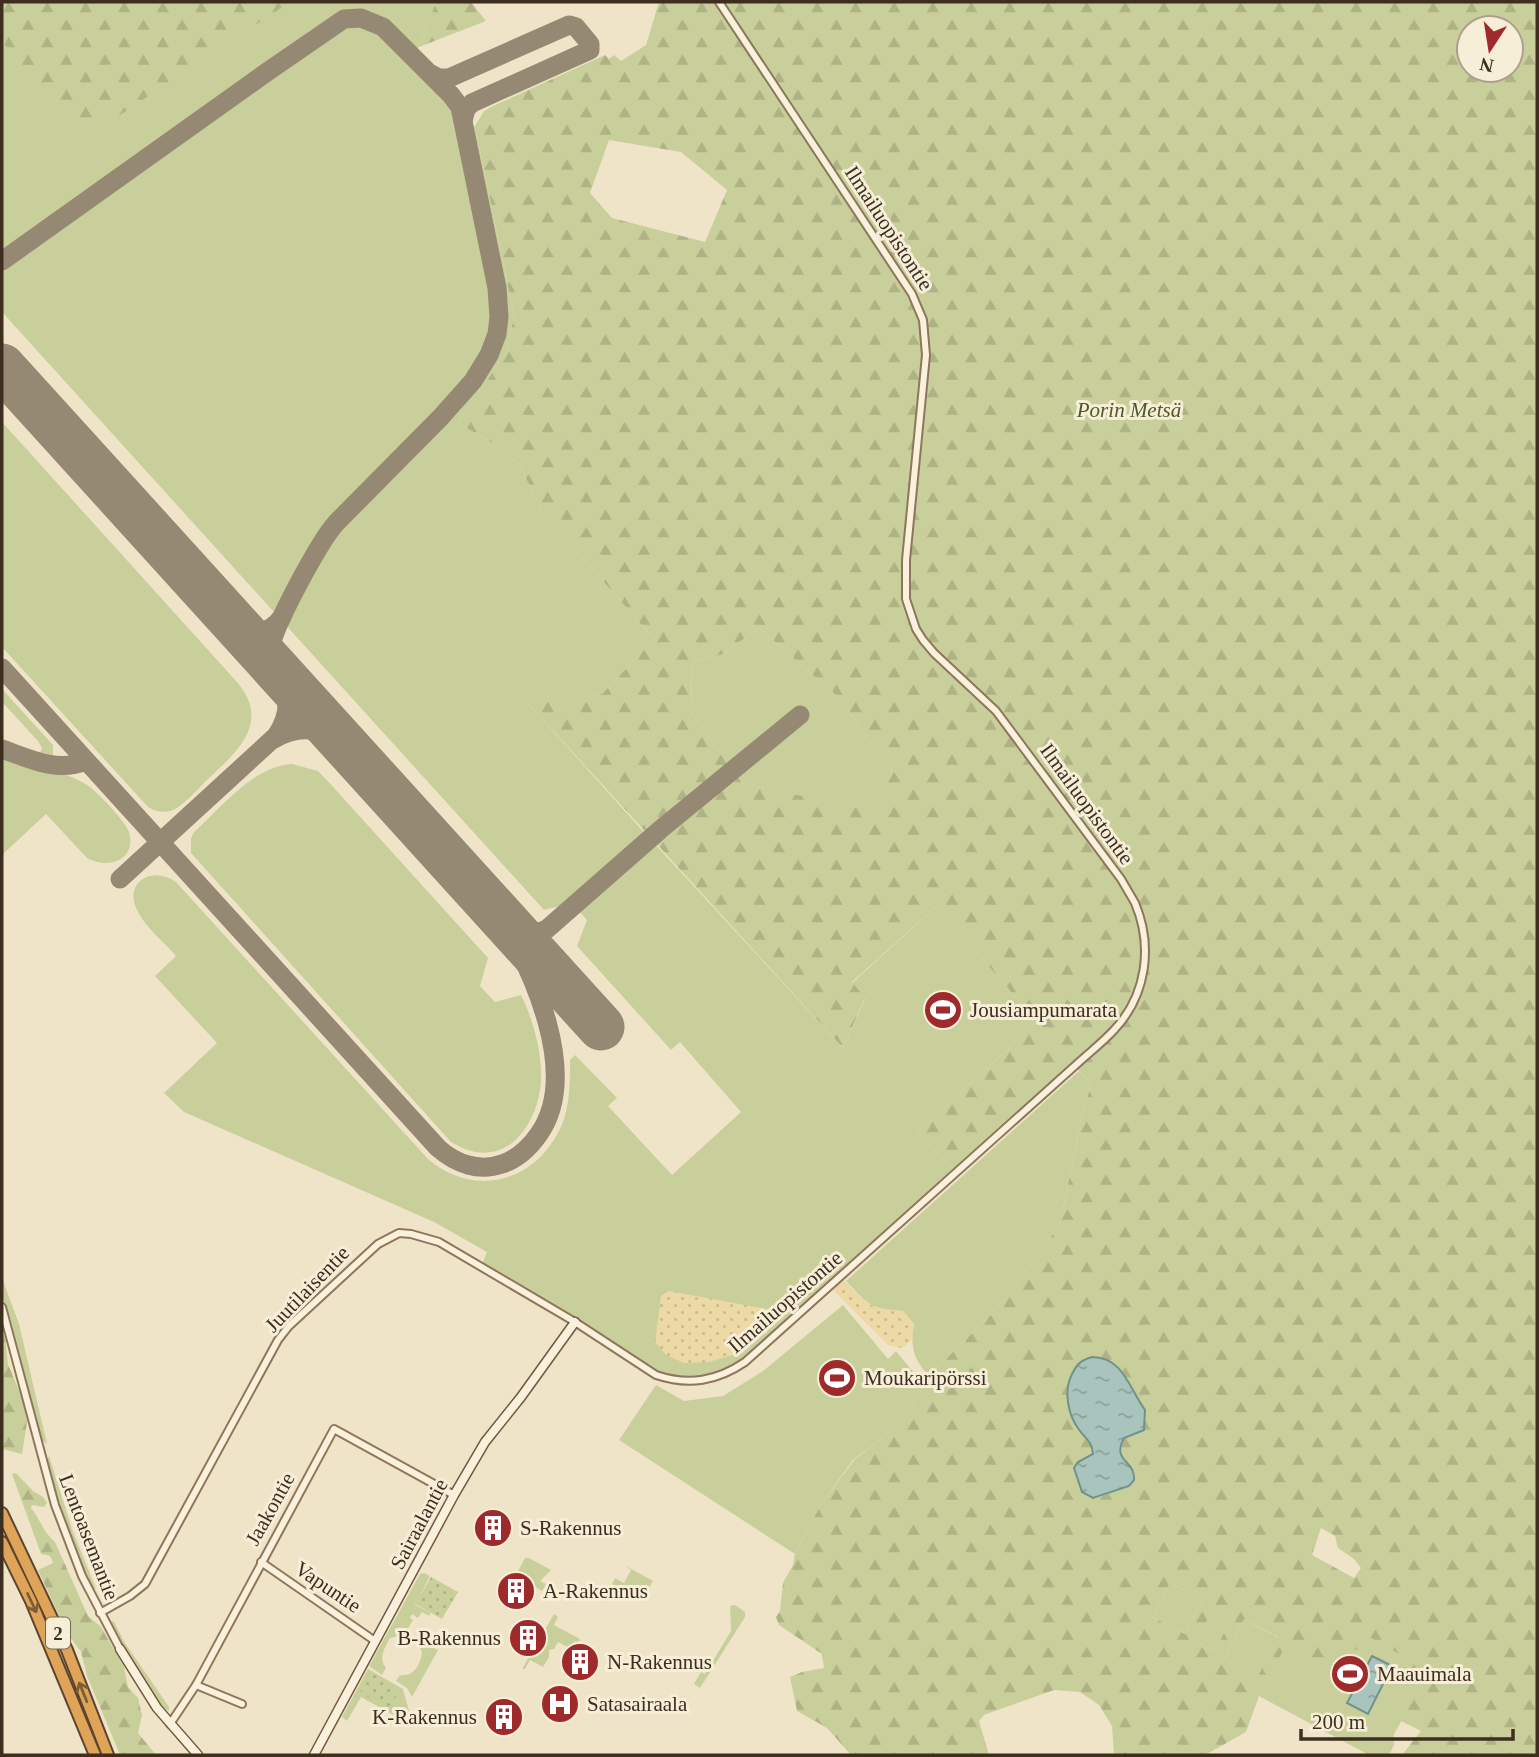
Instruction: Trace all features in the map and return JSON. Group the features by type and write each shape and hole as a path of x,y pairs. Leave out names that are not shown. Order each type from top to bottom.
{"highway":[{"name":"2","path":"2,1513 67,1650 108,1755"},
{"name":"2","path":"2,1542 31,1601 95,1755"}],"street":[{"name":"Ilmailuopistontie","path":"575,1322 644,1368 671,1380 700,1381 729,1373 835,1283 1115,1029 1139,990 1146,960 1143,923 1121,879 996,711 934,653 916,629 905,586 926,355 923,320 906,284 719,2"},
{"name":"Juutilaisentie","path":"100,1613 145,1584 278,1340 289,1326 378,1244 399,1233 428,1237 575,1322"},
{"name":"Lentoasemantie","path":"2,1307 55,1505 82,1576 120,1649 170,1724 198,1755"},
{"name":"Sairaalantie","path":"314,1755 485,1442 530,1386 575,1322"},
{"name":"Jaakontie","path":"170,1724 196,1685 334,1429 454,1495"},
{"name":"Vapuntie","path":"261,1562 375,1641"},
{"path":"196,1685 242,1704"}],"green space":[{"path":"2,2 290,2 87,137 2,42"},
{"path":"288,2 436,2 419,47 405,58 448,101 460,127 475,126 514,316 507,351 458,423 489,441 519,464 543,513 654,639 602,694 526,701 843,1048 865,999 852,983 937,906 1037,1022 918,1132 956,1172 743,1363 700,1381 656,1375 481,1267 487,1252 434,1222 184,1112 164,1093 217,1043 155,976 176,956 140,916 134,900 134,891 143,879 158,875 176,882 428,1159 447,1172 467,1179 487,1181 506,1178 524,1170 540,1157 554,1140 564,1119 569,1097 570,1060 575,1055 617,1098 608,1106 672,1175 741,1112 680,1042 671,1050 577,946 587,920 572,903 544,910 2,312 2,42 88,136"},
{"path":"436,2 471,2 486,21 419,47"},
{"name":"Porin Metsä","path":"659,2 1537,2 1537,1755 1402,1755 1421,1731 1401,1721 1402,1709 1408,1698 1400,1672 1396,1670 1403,1656 1366,1635 1358,1649 1320,1661 1304,1660 1283,1651 1259,1696 1246,1732 1205,1755 1114,1755 1112,1726 1099,1705 1080,1692 1054,1690 984,1715 979,1721 989,1755 851,1755 827,1728 797,1711 790,1677 824,1668 822,1654 779,1625 776,1617 780,1611 783,1583 793,1565 795,1554 820,1506 854,1460 876,1443 913,1405 929,1376 1003,1302 1060,1224 1082,1115 1091,1085 1075,1066 956,1172 918,1132 1037,1022 937,906 852,982 865,998 843,1048 525,700 602,694 654,639 543,513 519,464 489,441 458,423 507,351 514,316 475,126 484,111 491,107 605,55 609,59 614,55 621,61 646,45","holes":["609,140 681,152 727,190 705,242 612,218 590,193","759,628 837,696 892,772 875,812 742,783 691,712 692,662 721,655","1124,1374 1146,1416 1142,1429 1124,1438 1122,1444 1122,1454 1135,1474 1129,1486 1100,1497 1088,1497 1082,1492 1074,1468 1078,1462 1093,1454 1092,1444 1088,1439","1321,1528 1335,1536 1338,1548 1354,1559 1361,1568 1354,1578 1312,1555","1170,1583 1203,1600 1185,1634 1153,1617","1215,1604 1234,1614 1214,1652 1196,1642","1244,1619 1278,1637 1258,1676 1224,1658"]},
{"path":"2,422 237,682 247,697 251,711 246,736 191,797 173,810 160,812 148,807 2,647"},
{"path":"759,628 837,696 892,772 875,813 742,783 691,712 692,662 721,655"},
{"path":"2,689 53,745 53,755 48,758 39,755 42,748 38,741 2,704"},
{"path":"2,758 60,773 90,787 127,827 130,842 125,856 104,863 87,858 46,814 2,855"},
{"path":"292,764 318,771 488,958 480,986 495,1002 521,995 536,1038 541,1083 532,1117 523,1131 500,1150 485,1153 451,1142 191,853 191,838 194,832 239,789 264,772"},
{"path":"1079,1071 1091,1085 1082,1115 1060,1224 1003,1302 929,1376 919,1364 914,1352 914,1324 903,1311 883,1309 870,1304 846,1281"},
{"path":"2,1278 19,1324 47,1444 41,1439 11,1320 2,1296"},
{"path":"843,1305 888,1359 896,1351 924,1385 913,1405 876,1443 853,1460 820,1506 795,1554 619,1440 656,1385 684,1401 723,1396 763,1371"},
{"path":"2,1334 5,1336 8,1364 24,1403 27,1422 22,1454 2,1449"},
{"path":"49,1456 73,1532 96,1589 92,1588 68,1531 46,1461"},
{"path":"16,1473 47,1503 44,1507 32,1505 31,1508 55,1542 88,1616 101,1627 124,1667 128,1687 138,1698 142,1715 138,1733 156,1755 120,1755 87,1676 81,1652 66,1631 38,1570 53,1563 50,1556 41,1554 12,1474"},
{"path":"525,1558 551,1570 540,1581 546,1584 542,1591 517,1573"},
{"path":"624,1565 653,1581 641,1600 612,1584 615,1578 624,1583 631,1570"},
{"name":"Maauimala","path":"1328,1565 1452,1633 1394,1734 1394,1745 1389,1755 1369,1755 1259,1696"},
{"path":"420,1574 430,1576 415,1605 431,1613 429,1616 422,1612 418,1618 412,1614 410,1618 413,1620 404,1635 390,1638 383,1653 386,1668 382,1675 369,1666"},
{"path":"431,1577 458,1592 442,1619 415,1604"},
{"path":"1170,1583 1203,1600 1185,1634 1153,1617"},
{"path":"1215,1603 1235,1614 1214,1652 1195,1642"},
{"path":"735,1605 745,1612 745,1617 700,1688 694,1684 701,1672 705,1674 731,1631 730,1606"},
{"path":"554,1614 558,1617 554,1625 580,1639 572,1645 575,1647 573,1650 558,1642 554,1649 549,1650 549,1657 543,1667 530,1660 525,1669 522,1669"},
{"path":"1244,1619 1279,1638 1258,1676 1224,1658"},
{"path":"113,1620 169,1711 154,1697 137,1673 111,1626"},
{"path":"420,1641 438,1650 412,1697 407,1688 396,1681 400,1675 413,1672 418,1666 422,1653"},
{"path":"368,1669 403,1689 409,1711 404,1721 361,1697 347,1721 342,1717"},
{"path":"371,1672 400,1689 389,1709 360,1693"}],"sand":[{"path":"841,1277 867,1303 903,1311 914,1324 911,1341 902,1348 888,1345 830,1287"},
{"path":"669,1291 767,1309 767,1333 756,1336 735,1354 709,1362 684,1363 666,1355 655,1342 661,1296"}],"water":[{"path":"1092,1357 1103,1358 1118,1368 1145,1410 1144,1430 1124,1438 1120,1452 1134,1473 1134,1480 1129,1486 1093,1498 1082,1492 1074,1468 1078,1462 1093,1454 1090,1444 1072,1418 1067,1396 1069,1381 1076,1368 1082,1361"},
{"path":"1372,1656 1392,1666 1368,1714 1347,1703"}],"taxiway":[{"path":"2,261 344,19 361,18 383,27 460,107 497,288 497,334 489,355 473,381 440,418 336,523 309,565 279,624 270,651 284,684 287,699 284,721 276,736 120,879"},
{"path":"431,74 439,78 449,78 569,25 576,27 590,44 590,50 472,103 466,109 463,121"},
{"path":"234,623 247,630 260,632 271,628 282,617"},
{"path":"2,668 438,1148 452,1158 476,1167 508,1162 532,1143 551,1110 555,1082 553,1052 537,992 525,963 498,914"},
{"path":"507,924 526,932 547,929 661,829 800,715"},
{"path":"274,739 294,731 313,730 331,736 348,749"},
{"path":"2,749 54,765 65,766 86,761"}],"runway":[{"path":"2,367 601,1027"}],"place":[{"name":"Jousiampumarata","path":"943,1010"},
{"name":"Moukaripörssi","path":"837,1378"},
{"name":"S-Rakennus","path":"493,1528"},
{"name":"A-Rakennus","path":"516,1591"},
{"name":"B-Rakennus","path":"528,1638"},
{"name":"N-Rakennus","path":"580,1662"},
{"name":"Maauimala","path":"1350,1674"},
{"name":"Satasairaala","path":"560,1704"},
{"name":"K-Rakennus","path":"504,1717"}]}
